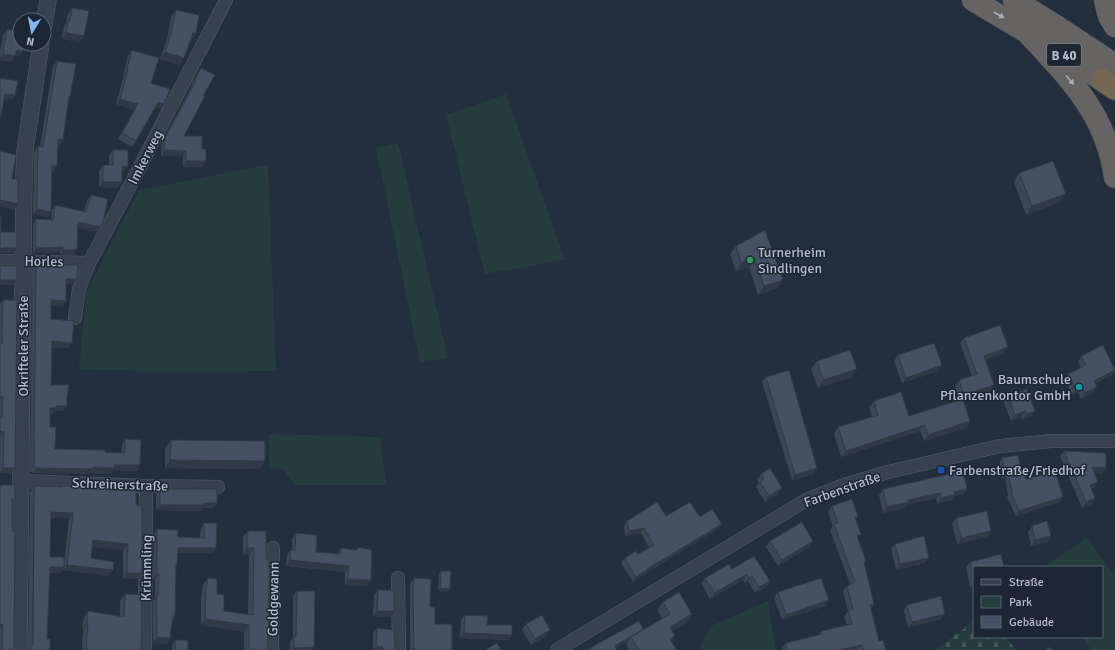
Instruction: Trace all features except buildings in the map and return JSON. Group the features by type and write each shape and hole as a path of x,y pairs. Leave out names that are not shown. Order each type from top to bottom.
{"highway":[{"name":"B 40","path":"973,0 1111,78"},
{"name":"B 40","path":"1014,0 1050,22 1111,78"},
{"path":"1105,0 1109,16 1115,26"},
{"path":"1025,30 1065,74 1090,106 1102,129 1110,150 1115,177"}],"street":[{"path":"46,12 48,0"},
{"name":"Imkerweg","path":"75,318 79,288 89,262 226,0"},
{"name":"Okrifteler Straße","path":"19,650 22,481 24,173 25,150 40,52"},
{"name":"Horles","path":"0,261 89,262"},
{"name":"Farbenstraße","path":"563,648 808,499 847,484 888,472 1000,446 1051,441 1115,441"},
{"name":"Schreinerstraße","path":"22,481 146,486 218,487"},
{"name":"Krümmling","path":"145,650 146,486"},
{"name":"Goldgewann","path":"272,650 273,548"},
{"path":"398,578 399,650"}],"green space":[{"path":"506,94 565,260 485,274 446,115"},
{"path":"398,143 448,358 420,362 376,148"},
{"path":"268,165 276,371 79,370 86,293 139,190"},
{"path":"269,434 380,437 386,485 295,485 283,469 269,468"},
{"path":"1086,538 1115,576 1115,650 1091,650 1084,638 1103,638 1103,566 1044,566"},
{"path":"768,601 776,650 701,650 700,647 711,626"},
{"path":"973,622 973,638 1007,638 1016,650 935,650"}],"place":[{"name":"Turnerheim Sindlingen","path":"750,260"},
{"name":"Baumschule Pflanzenkontor GmbH","path":"1079,387"},
{"name":"Farbenstraße/Friedhof","path":"941,470"}]}
